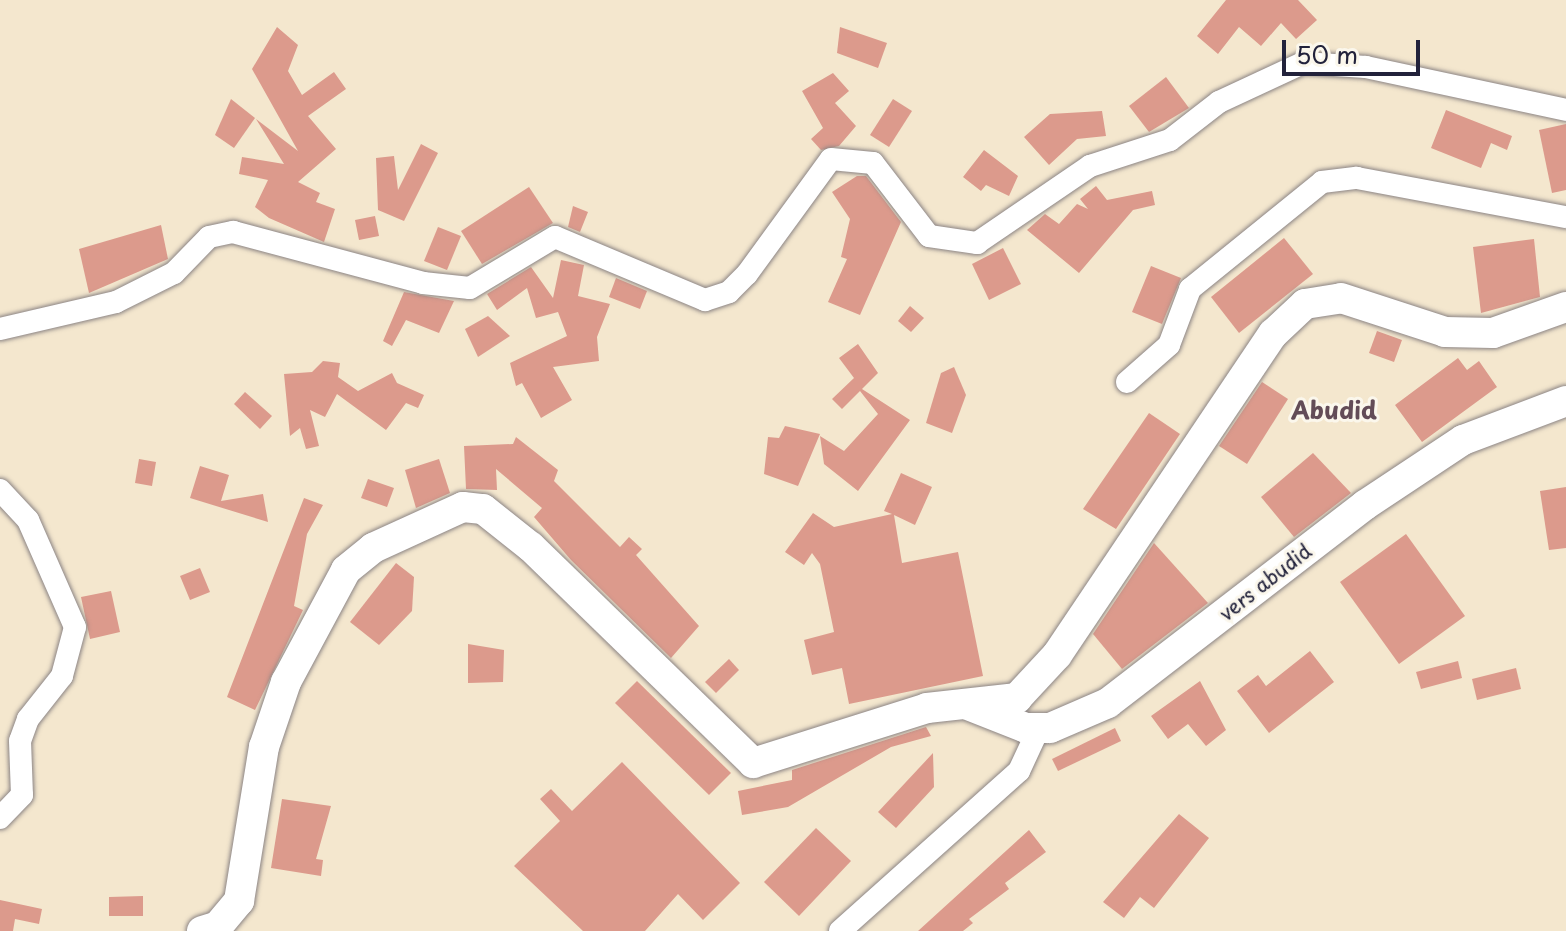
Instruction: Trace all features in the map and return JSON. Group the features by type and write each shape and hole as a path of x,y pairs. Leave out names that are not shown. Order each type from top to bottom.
{"street":[{"path":"0,329 116,302 174,273 209,237 233,232 423,283 470,288 555,237 705,300 729,292 747,274 831,159 873,163 929,236 977,243 1090,166 1170,140 1219,102 1303,63 1366,67 1566,110"},
{"path":"1127,382 1169,345 1190,289 1322,182 1357,178 1566,217"},
{"path":"202,931 218,926 239,901 264,747 286,682 346,570 373,548 463,507 483,509 531,547 753,763 963,703 1017,698 1039,679 1273,334 1305,304 1341,298 1445,332 1493,333 1566,307"},
{"name":"vers abudid","path":"1039,728 1108,703 1365,505 1463,440 1566,401"},
{"path":"0,490 28,520 75,627 62,676 28,719 20,741 22,795 0,818"},
{"path":"840,931 869,921 1019,771 1039,728 963,703"}],"building":[{"path":"1226,0 1298,0 1317,20 1296,39 1281,23 1261,46 1239,27 1218,54 1197,36"},
{"path":"277,27 298,45 288,71 302,95 334,72 346,89 308,116 336,149 298,182 320,193 316,202 335,209 324,242 269,218 255,207 268,180 239,174 242,157 284,164 256,119 298,151 252,69"},
{"path":"840,27 887,43 878,68 837,53"},
{"path":"833,73 849,91 835,103 856,126 839,146 821,150 811,139 823,128 802,91"},
{"path":"1166,77 1189,108 1149,132 1129,106"},
{"path":"231,99 255,118 234,148 215,135"},
{"path":"893,99 912,111 889,147 870,135"},
{"path":"1446,110 1512,136 1507,150 1491,143 1481,168 1431,148"},
{"path":"1102,111 1106,136 1077,139 1049,165 1024,137 1050,114"},
{"path":"1566,124 1566,190 1552,193 1539,130"},
{"path":"421,144 438,153 404,221 378,210 376,158 394,156 398,190"},
{"path":"984,150 1018,176 1009,196 986,185 981,191 963,177"},
{"path":"857,176 866,176 901,222 860,315 828,302 847,259 841,257 850,219 832,192"},
{"path":"1096,186 1107,200 1152,191 1155,205 1133,210 1079,273 1027,230 1045,214 1059,224 1077,204 1088,209 1080,199"},
{"path":"529,187 553,223 482,264 461,231"},
{"path":"573,206 588,212 580,232 568,227"},
{"path":"375,216 379,236 359,240 355,220"},
{"path":"161,225 168,259 89,293 79,249"},
{"path":"438,227 461,236 447,270 424,261"},
{"path":"1284,238 1313,274 1239,333 1211,297"},
{"path":"1534,239 1540,297 1481,313 1473,247"},
{"path":"1003,248 1021,284 989,300 972,264"},
{"path":"561,260 584,265 578,296 610,304 597,337 599,361 553,367 572,400 541,418 522,383 516,386 510,363 567,336 558,312 536,318 527,288 497,310 487,294 531,267 553,298"},
{"path":"1151,266 1181,278 1162,324 1132,312"},
{"path":"616,278 647,291 640,309 609,297"},
{"path":"404,292 454,301 439,333 406,320 392,346 383,341"},
{"path":"910,306 924,318 911,332 898,321"},
{"path":"488,316 510,336 478,357 465,329"},
{"path":"1377,331 1402,340 1394,362 1369,353"},
{"path":"858,344 878,373 862,389 910,420 858,491 824,464 820,436 844,451 878,414 860,391 842,409 832,399 854,378 839,358"},
{"path":"1458,358 1467,370 1479,361 1497,387 1422,442 1395,405"},
{"path":"323,361 340,363 338,377 358,391 392,373 397,383 424,395 418,408 406,403 386,430 337,394 325,417 310,410 319,446 306,449 300,428 290,436 284,374 312,372"},
{"path":"954,367 966,395 952,433 926,423 941,373"},
{"path":"1262,382 1288,399 1247,464 1219,446"},
{"path":"245,392 272,416 260,429 234,404"},
{"path":"1149,413 1180,434 1116,529 1083,509"},
{"path":"785,426 820,434 798,486 764,474 768,437 779,438"},
{"path":"516,437 558,470 554,481 620,547 629,537 642,549 636,555 699,626 671,658 571,560 534,517 542,508 496,469 497,490 466,489 464,446 513,444"},
{"path":"1313,453 1351,493 1294,537 1261,497"},
{"path":"139,459 156,462 152,486 135,483"},
{"path":"439,459 450,493 416,508 405,470"},
{"path":"200,466 229,475 221,501 263,494 268,522 190,498"},
{"path":"901,473 932,487 915,525 894,515 902,563 958,552 983,676 849,704 842,668 812,675 804,640 834,632 820,564 812,553 804,565 785,552 813,513 834,527 892,514 884,511"},
{"path":"368,479 394,488 387,507 361,498"},
{"path":"1566,487 1566,548 1549,550 1540,491"},
{"path":"304,498 323,505 307,534 294,606 303,610 255,710 227,697"},
{"path":"1406,534 1465,616 1399,664 1340,582"},
{"path":"1154,543 1208,603 1122,669 1093,634"},
{"path":"396,563 414,577 412,611 379,645 350,622"},
{"path":"200,568 210,592 190,600 180,576"},
{"path":"111,591 120,632 90,639 81,597"},
{"path":"468,644 504,650 503,682 468,683"},
{"path":"1310,651 1334,682 1269,733 1237,691 1258,675 1266,686"},
{"path":"729,659 739,670 716,693 705,682"},
{"path":"1458,661 1462,678 1421,689 1416,672"},
{"path":"1516,668 1521,689 1477,700 1472,679"},
{"path":"637,681 731,773 709,795 615,703"},
{"path":"1200,681 1226,730 1206,746 1188,724 1168,739 1151,716"},
{"path":"926,727 931,736 891,747 788,807 742,815 738,791 792,780 792,770"},
{"path":"1115,728 1121,741 1058,771 1052,759"},
{"path":"933,753 934,787 896,828 878,812"},
{"path":"622,762 740,883 703,920 678,894 645,931 583,931 514,866 560,821 540,799 551,789 572,811"},
{"path":"282,799 331,806 316,859 323,860 321,876 271,868"},
{"path":"1179,814 1209,838 1154,908 1140,897 1124,918 1103,902"},
{"path":"816,828 851,861 799,916 764,882"},
{"path":"1029,830 1046,852 1005,883 1009,889 969,919 973,923 963,931 918,931"},
{"path":"143,896 143,916 109,916 109,897"},
{"path":"0,900 42,909 39,924 15,919 13,931 0,931"}],"district":[{"name":"Abudid","path":"1334,410"}]}
